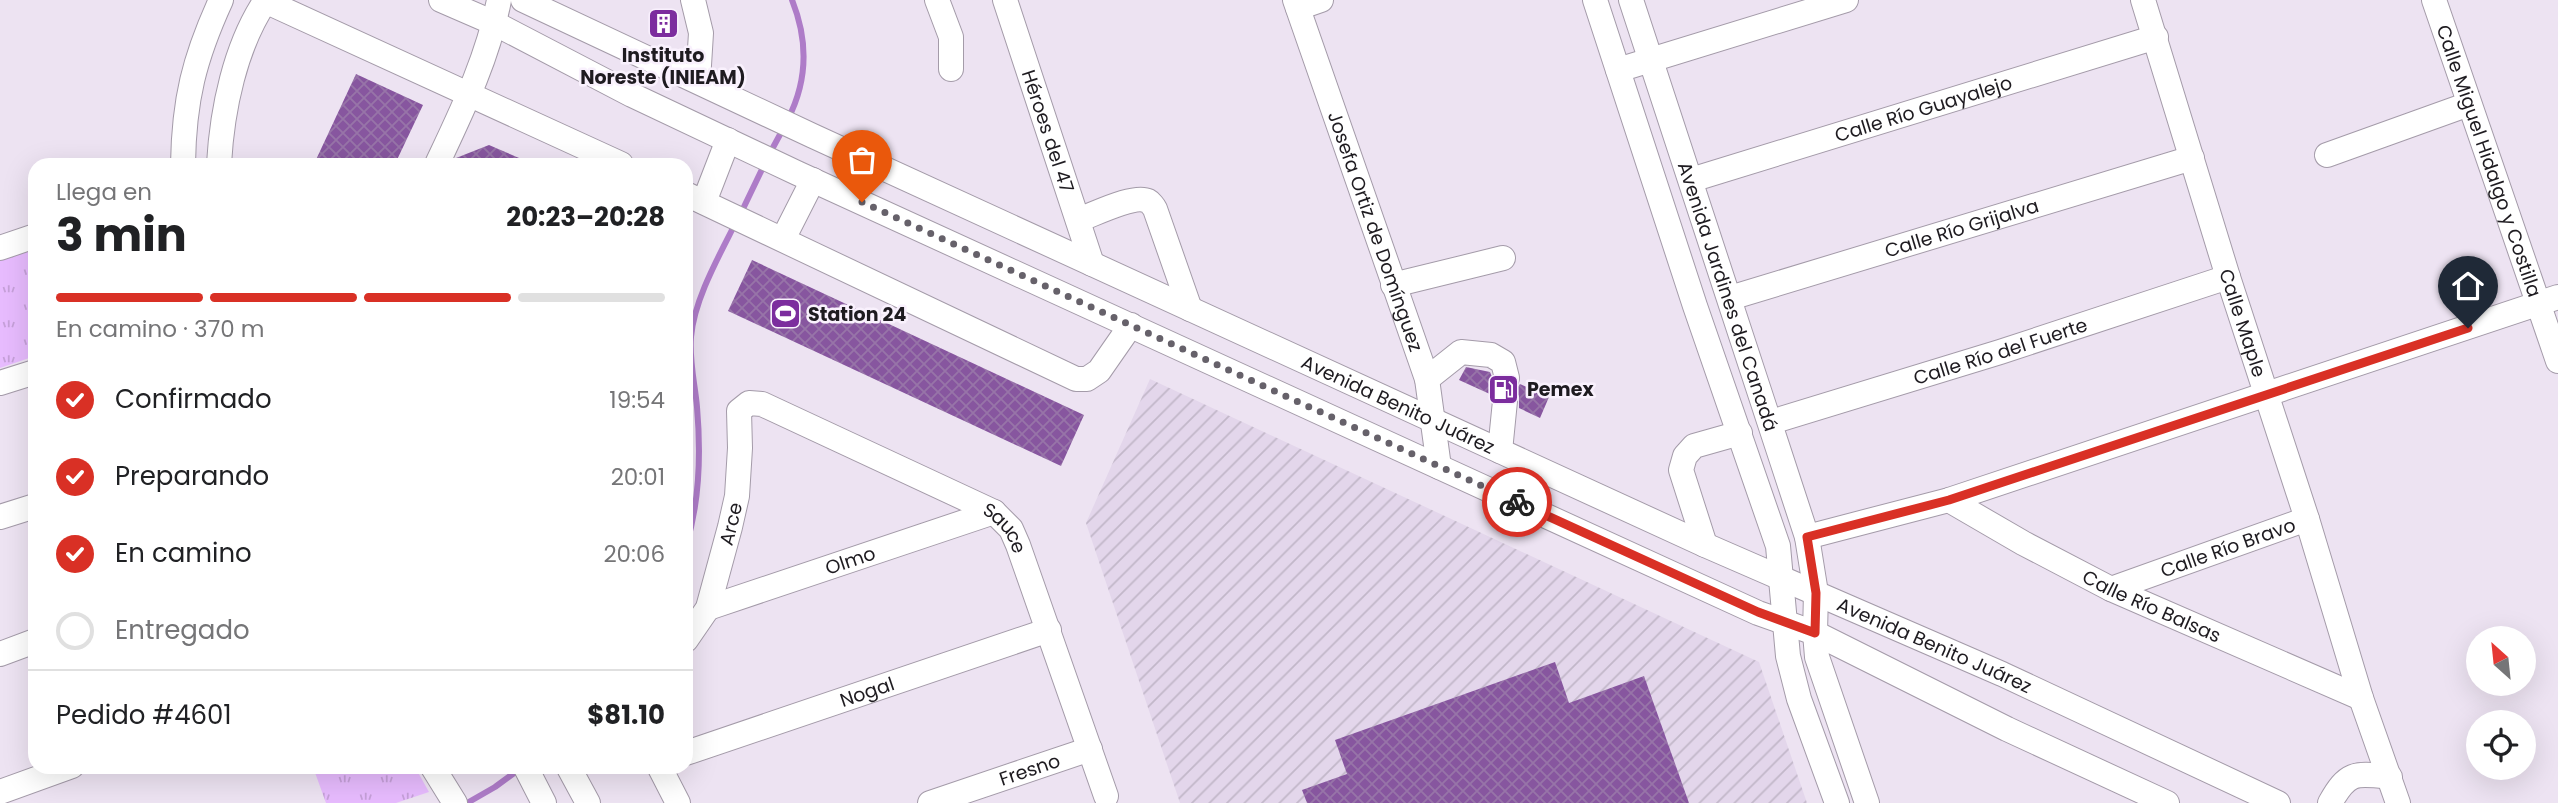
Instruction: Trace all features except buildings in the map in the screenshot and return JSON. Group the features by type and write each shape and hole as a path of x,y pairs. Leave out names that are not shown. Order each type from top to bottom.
{"street":[{"path":"183,158 187,94 202,41 221,0"},
{"name":"Avenida Benito Juárez","path":"441,0 496,12 632,95 1439,467 1758,612 1815,633 2007,729 2167,803"},
{"name":"Avenida Benito Juárez","path":"523,0 1705,545 2002,674 2278,803"},
{"path":"693,0 701,33 698,81"},
{"path":"937,0 951,37 951,69"},
{"name":"Héroes del 47","path":"1005,0 1092,264"},
{"name":"Avenida Jardines del Canadá","path":"1595,0 1695,306 1778,546 1788,656 1796,688 1837,803"},
{"name":"Avenida Jardines del Canadá","path":"1631,0 1807,537 1816,593 1817,657 1867,803"},
{"path":"1618,70 1846,0"},
{"name":"Calle Maple","path":"2143,0 2361,698 2398,803"},
{"name":"Calle Miguel Hidalgo y Costilla","path":"2434,0 2469,104 2548,301 2558,361"},
{"path":"219,158 227,102 237,65 257,13 266,1 608,158"},
{"name":"Josefa Ortiz de Domínguez","path":"1305,3 1393,285 1427,379 1439,467"},
{"path":"440,158 469,96 496,12"},
{"name":"Calle Río Guayalejo","path":"1691,180 2156,37"},
{"path":"2327,155 2469,104"},
{"path":"736,143 702,201 1076,379 1087,379 1099,372 1130,326"},
{"name":"Calle Río Grijalva","path":"1730,298 2192,158"},
{"path":"776,236 805,176"},
{"path":"1078,220 1129,201 1149,201 1155,209 1190,309"},
{"path":"0,248 28,238"},
{"path":"1393,285 1503,258"},
{"name":"Calle Río del Fuerte","path":"1771,422 2000,352 2228,277"},
{"path":"1807,537 1949,500 2548,301"},
{"path":"1427,379 1461,352 1491,355 1503,362 1506,390 1500,451"},
{"path":"0,383 28,374"},
{"name":"Sauce","path":"748,403 762,404 994,512 1011,529 1106,796"},
{"name":"Arce","path":"693,630 708,608 737,496 740,448 738,411 748,403"},
{"path":"1705,545 1681,470 1685,456 1694,446 1740,433"},
{"name":"Calle Río Balsas","path":"1949,500 2111,589 2361,698"},
{"path":"0,517 28,508"},
{"name":"Olmo","path":"708,608 994,512"},
{"name":"Calle Río Bravo","path":"2111,589 2307,519"},
{"name":"Nogal","path":"693,751 1049,630"},
{"path":"0,654 28,644"},
{"name":"Fresno","path":"930,803 1090,749"},
{"path":"0,792 50,774"},
{"path":"437,774 451,796"},
{"path":"529,774 541,797"},
{"path":"573,774 588,803"},
{"path":"663,774 678,803"},
{"path":"2330,803 2344,780 2350,776 2357,774 2390,777"}],"shaded area":[{"path":"1150,379 1759,662 1807,803 1180,803 1086,523"}],"green space":[{"path":"28,250 28,358 0,368 0,260"},
{"path":"316,774 419,774 429,792 396,803 326,803"}],"waterway":[{"path":"788,119 799,90 804,60 801,30 792,0"},
{"path":"770,153 783,129"},
{"path":"741,213 765,163"},
{"path":"693,323 708,278 736,222"},
{"path":"693,372 699,459 693,518"},
{"path":"467,803 513,774"}],"way so far":[{"path":"862,202 1517,502"}],"place":[{"name":"Instituto Noreste (INIEAM)","path":"663,24"},
{"name":"Station 24","path":"785,314"},
{"name":"Pemex","path":"1504,389"}],"route":[{"path":"1517,502 1758,612 1815,633 1816,593 1807,537 1949,500 2468,328"}]}
